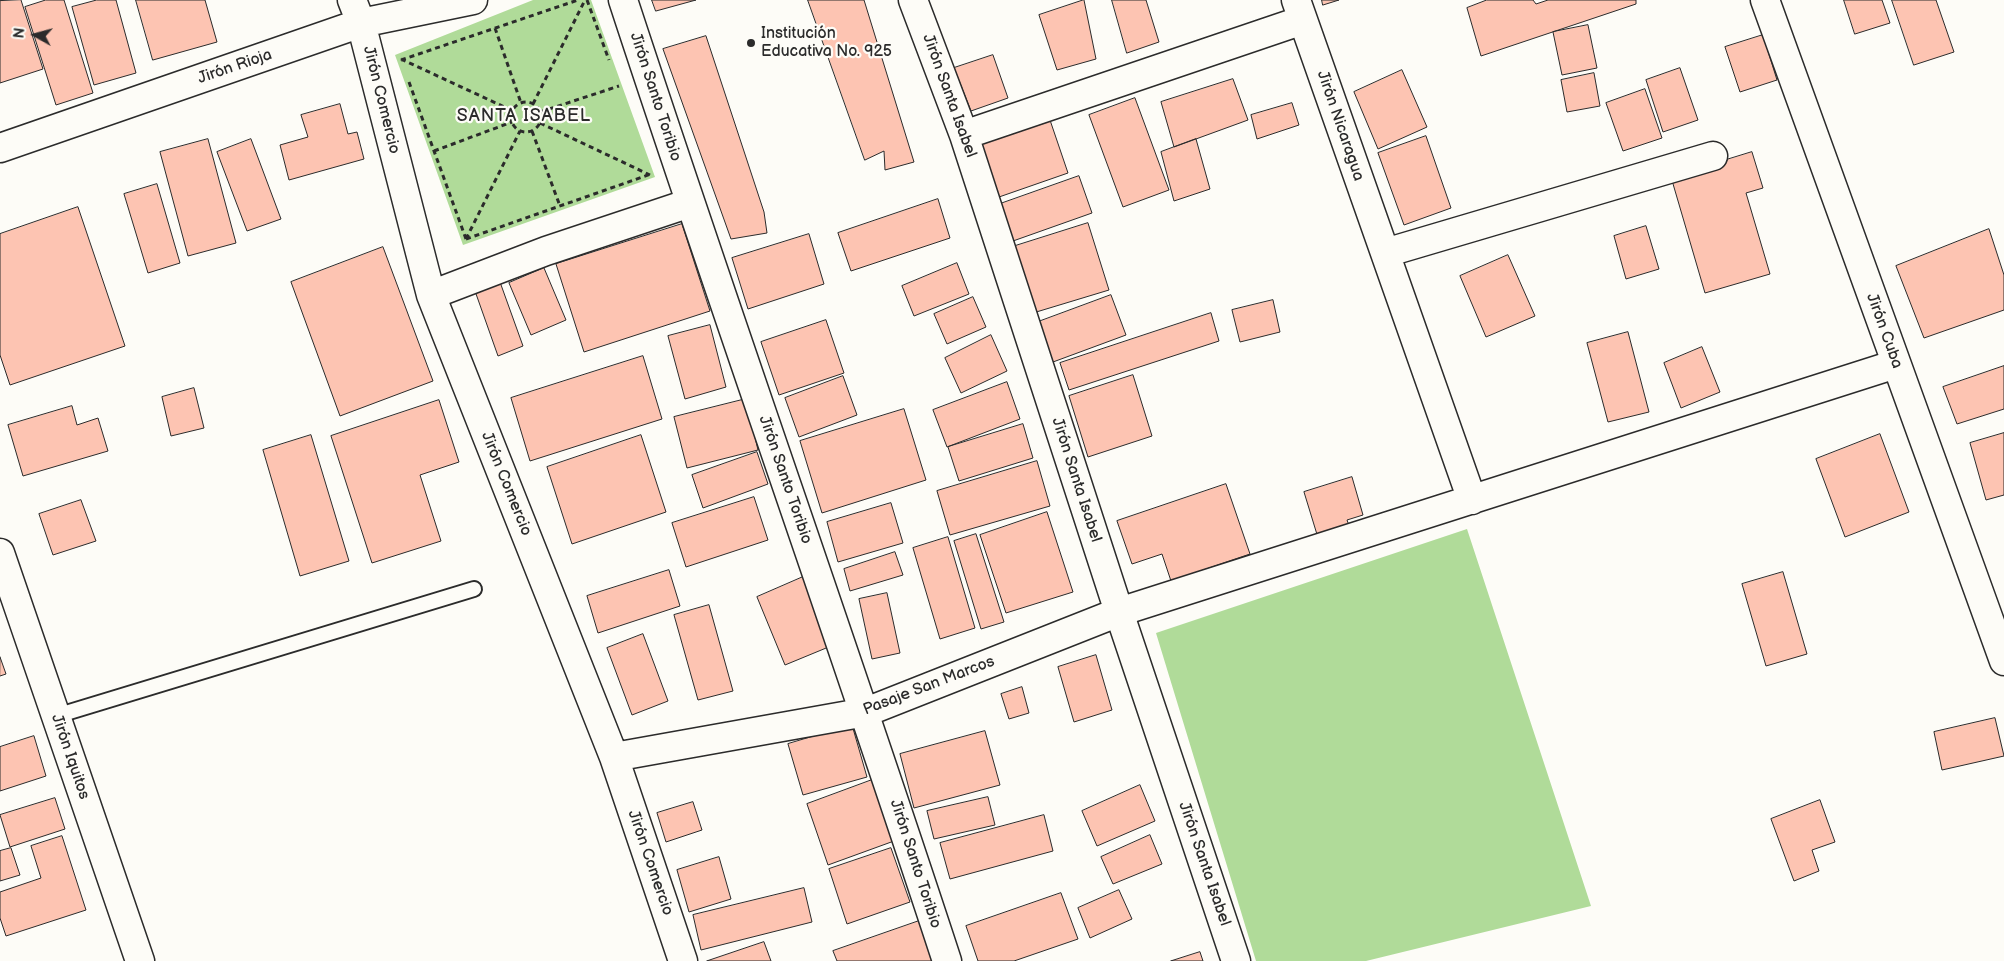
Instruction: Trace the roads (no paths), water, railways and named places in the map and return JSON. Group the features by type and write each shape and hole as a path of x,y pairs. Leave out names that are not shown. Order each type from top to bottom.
{"street":[{"name":"Jirón Rioja","path":"0,148 357,12 473,0"},
{"name":"Jirón Santo Toribio","path":"623,0 690,204 866,712 947,961"},
{"name":"Jirón Santa Isabel","path":"913,0 964,135 1119,612 1236,961"},
{"name":"Jirón Cuba","path":"1765,0 2004,661"},
{"path":"964,135 1299,10"},
{"name":"Jirón Nicaragua","path":"1299,10 1472,500"},
{"name":"Jirón Comercio","path":"357,12 431,295 614,757 683,961"},
{"path":"1385,253 1713,156"},
{"path":"431,295 546,251 690,204"},
{"name":"Pasaje San Marcos","path":"614,757 866,712 1119,612 1896,364"},
{"name":"Jirón Iquitos","path":"0,553 140,961"}],"lane":[{"path":"56,716 474,589"}],"place":[{"name":"Institución Educativa No. 925","path":"751,43"}],"district":[{"name":"SANTA ISABEL","path":"524,116"}]}
